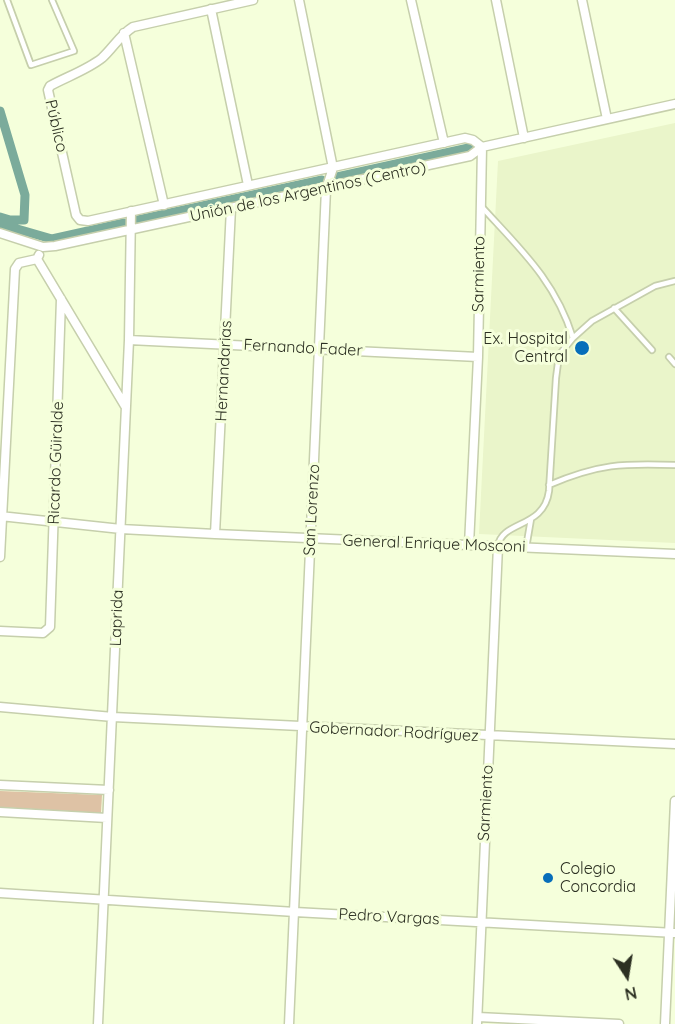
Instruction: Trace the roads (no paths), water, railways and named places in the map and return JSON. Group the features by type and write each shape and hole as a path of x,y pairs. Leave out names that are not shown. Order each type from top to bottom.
{"street":[{"path":"164,205 124,33 133,27 253,0"},
{"name":"San Lorenzo","path":"289,1024 326,189 333,168 299,0"},
{"path":"411,0 444,143"},
{"path":"496,0 524,138"},
{"path":"582,0 608,119"},
{"path":"211,9 248,185"},
{"name":"Público","path":"80,220 76,215 48,90 50,86 99,60 124,33"},
{"name":"Unión de los Argentinos (Centro)","path":"43,247 131,231 326,189 470,156 482,147 675,104"},
{"name":"Unión de los Argentinos (Centro)","path":"80,220 88,221 164,205 465,138 482,147"},
{"name":"Sarmiento","path":"469,545 478,357 482,147"},
{"name":"Hernandarias","path":"215,534 231,208"},
{"name":"Laprida","path":"98,1024 129,340 131,211"},
{"path":"0,233 43,247 37,259"},
{"path":"37,259 126,406"},
{"path":"0,556 15,269 19,263 37,259"},
{"name":"Ricardo Güiralde","path":"0,631 43,633 50,627 61,298"},
{"name":"Fernando Fader","path":"129,340 478,357"},
{"name":"General Enrique Mosconi","path":"2,516 120,528 215,534 675,554"},
{"name":"Sarmiento","path":"478,1021 498,546"},
{"name":"Gobernador Rodríguez","path":"0,707 113,717 675,744"},
{"path":"0,785 109,790"},
{"path":"664,1024 672,933 675,801"},
{"path":"0,812 107,818"},
{"name":"Pedro Vargas","path":"0,893 672,933"},
{"path":"478,1021 619,1024"}],"lane":[{"path":"7,0 31,65 74,51 52,0"},
{"path":"481,206 544,278 557,297 573,338"},
{"path":"498,546 502,536 531,519 546,506 559,355 584,327 655,286 675,281"},
{"path":"614,308 652,350"},
{"path":"669,357 675,364"},
{"path":"549,485 584,471 608,466 675,465"},
{"path":"526,548 531,519"}],"waterway":[{"path":"0,111 25,195 24,220 0,217"},
{"path":"337,177 473,147"},
{"path":"138,220 322,180"},
{"path":"0,224 52,239 124,223"}],"place":[{"name":"Ex. Hospital Central","path":"582,348"},
{"name":"Colegio Concordia","path":"548,878"}]}
